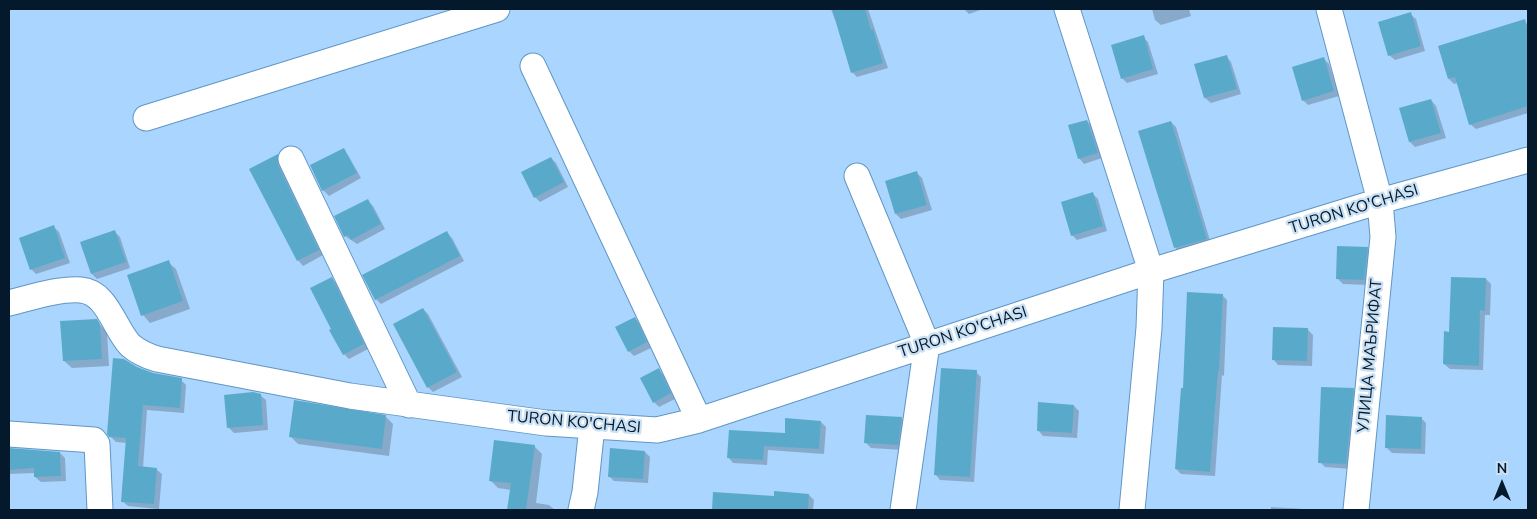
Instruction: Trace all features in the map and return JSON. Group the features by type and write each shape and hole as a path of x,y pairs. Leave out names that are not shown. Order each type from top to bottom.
{"street":[{"path":"146,118 498,9"},
{"path":"1068,9 1151,271 1150,328 1132,510"},
{"name":"УЛИЦА МАЪРИФАТ","path":"1329,9 1380,202 1383,237 1356,510"},
{"path":"533,66 699,420"},
{"path":"291,159 409,405"},
{"name":"TURON KO'CHASI","path":"9,303 66,291 82,290 94,294 109,311 130,344 142,354 157,359 350,396 409,405 546,423 657,430 699,420 1151,271 1380,202 1528,160"},
{"path":"857,176 928,344 903,510"},
{"path":"580,510 585,492 592,426"},
{"path":"9,434 94,440 97,444 100,510"}],"building":[{"path":"832,9 865,9 883,63 851,73"},
{"path":"1411,12 1421,46 1388,56 1378,22"},
{"path":"1525,19 1528,31 1528,106 1469,125 1455,77 1448,79 1438,46"},
{"path":"1144,35 1153,69 1121,79 1111,45"},
{"path":"1227,55 1237,89 1204,98 1194,64"},
{"path":"1324,57 1334,91 1302,101 1292,67"},
{"path":"1431,99 1441,133 1409,142 1399,108"},
{"path":"1087,120 1098,153 1078,159 1068,125"},
{"path":"1171,121 1207,239 1174,248 1138,131"},
{"path":"344,148 357,173 322,191 310,165"},
{"path":"278,154 278,165 319,250 297,261 249,169"},
{"path":"551,157 564,182 534,198 521,172"},
{"path":"917,171 927,205 895,214 885,181"},
{"path":"1093,192 1103,226 1071,236 1061,202"},
{"path":"368,199 381,224 351,240 348,235 344,237 334,216"},
{"path":"54,225 65,258 30,270 19,238"},
{"path":"115,230 126,262 91,274 80,242"},
{"path":"447,231 460,256 375,300 362,275"},
{"path":"1337,246 1368,247 1364,280 1336,279"},
{"path":"169,260 183,301 141,316 127,275"},
{"path":"332,277 364,344 343,355 329,330 331,329 310,288"},
{"path":"1451,277 1486,278 1485,311 1480,310 1479,366 1443,364 1444,331 1449,332"},
{"path":"1187,292 1223,294 1219,371 1210,472 1175,469 1181,388 1183,388"},
{"path":"423,308 457,372 427,388 393,324"},
{"path":"635,317 647,342 628,352 615,327"},
{"path":"97,319 100,324 102,359 63,361 60,321"},
{"path":"1273,327 1308,328 1307,361 1272,360"},
{"path":"113,358 124,359 137,367 153,373 182,378 180,408 143,405 138,466 157,468 154,504 121,502 126,438 109,437 107,434"},
{"path":"659,368 671,393 653,403 640,378"},
{"path":"941,368 977,370 970,477 934,475"},
{"path":"1321,387 1354,388 1346,464 1318,463"},
{"path":"253,392 261,394 263,425 227,428 224,395"},
{"path":"294,400 386,415 382,449 289,437"},
{"path":"1038,402 1074,405 1072,433 1037,431"},
{"path":"866,415 902,417 898,445 864,443"},
{"path":"1386,415 1422,417 1421,449 1385,448"},
{"path":"785,418 821,421 819,449 764,446 763,460 727,458 729,430 785,433"},
{"path":"494,440 535,445 526,510 507,510 511,483 489,481"},
{"path":"9,448 60,452 61,476 34,477 34,468 9,470"},
{"path":"610,448 645,451 643,479 608,477"},
{"path":"774,491 809,494 808,510 712,510 713,492 774,496"}]}
